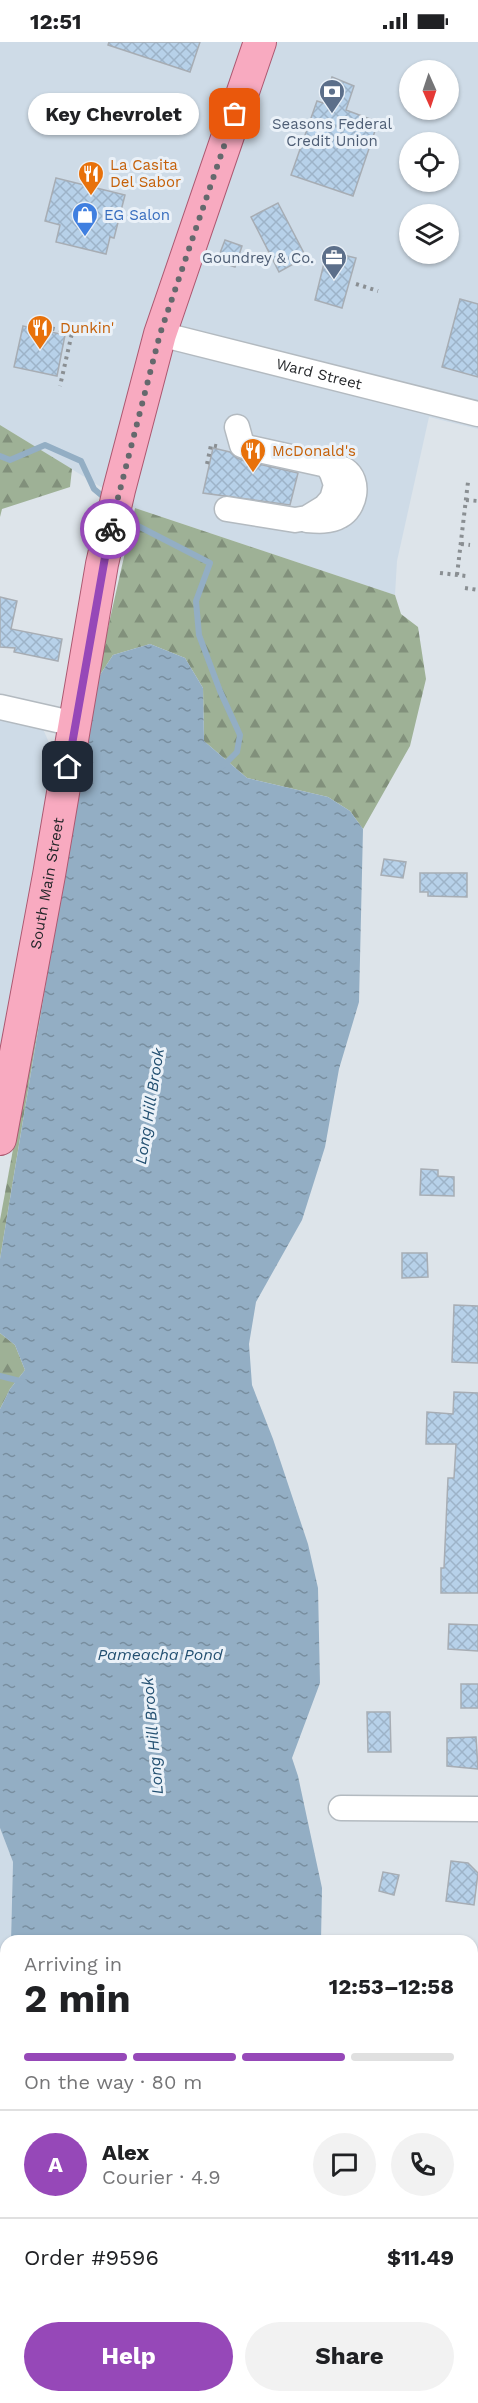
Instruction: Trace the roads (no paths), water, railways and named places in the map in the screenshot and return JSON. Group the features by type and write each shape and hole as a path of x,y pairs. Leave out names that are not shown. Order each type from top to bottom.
{"main road":[{"name":"South Main Street","path":"0,1139 102,564 118,490 160,334 260,42"}],"street":[{"name":"Ward Street","path":"160,334 478,414"},
{"path":"227,509 295,520 307,518 332,500 336,485 327,465 250,448 231,437"},
{"path":"0,707 75,724"},
{"path":"341,1808 478,1809"}],"water":[{"name":"Pameacha Pond","path":"150,644 185,658 203,688 204,741 247,778 328,797 350,811 363,829 359,1002 339,1069 325,1147 302,1220 256,1302 249,1344 252,1385 273,1439 308,1544 318,1588 320,1683 292,1758 322,1888 321,1935 11,1935 13,1862 0,1828 0,1409 10,1389 25,1370 15,1345 0,1333 0,1259 96,681 113,655"}],"waterway":[{"name":"Long Hill Brook","path":"0,456 10,460 45,445 81,461 94,489 106,499"},
{"name":"Long Hill Brook","path":"123,513 138,526 210,563 196,601 199,635 220,691 240,735 237,752 224,765"},
{"path":"0,1376 24,1382"}],"place":[{"name":"Key Chevrolet","path":"235,114"},
{"name":"Seasons Federal Credit Union","path":"332,115"},
{"name":"La Casita Del Sabor","path":"91,197"},
{"name":"EG Salon","path":"85,238"},
{"name":"Goundrey & Co.","path":"334,281"},
{"name":"Dunkin'","path":"40,351"},
{"name":"McDonald's","path":"253,474"}]}
